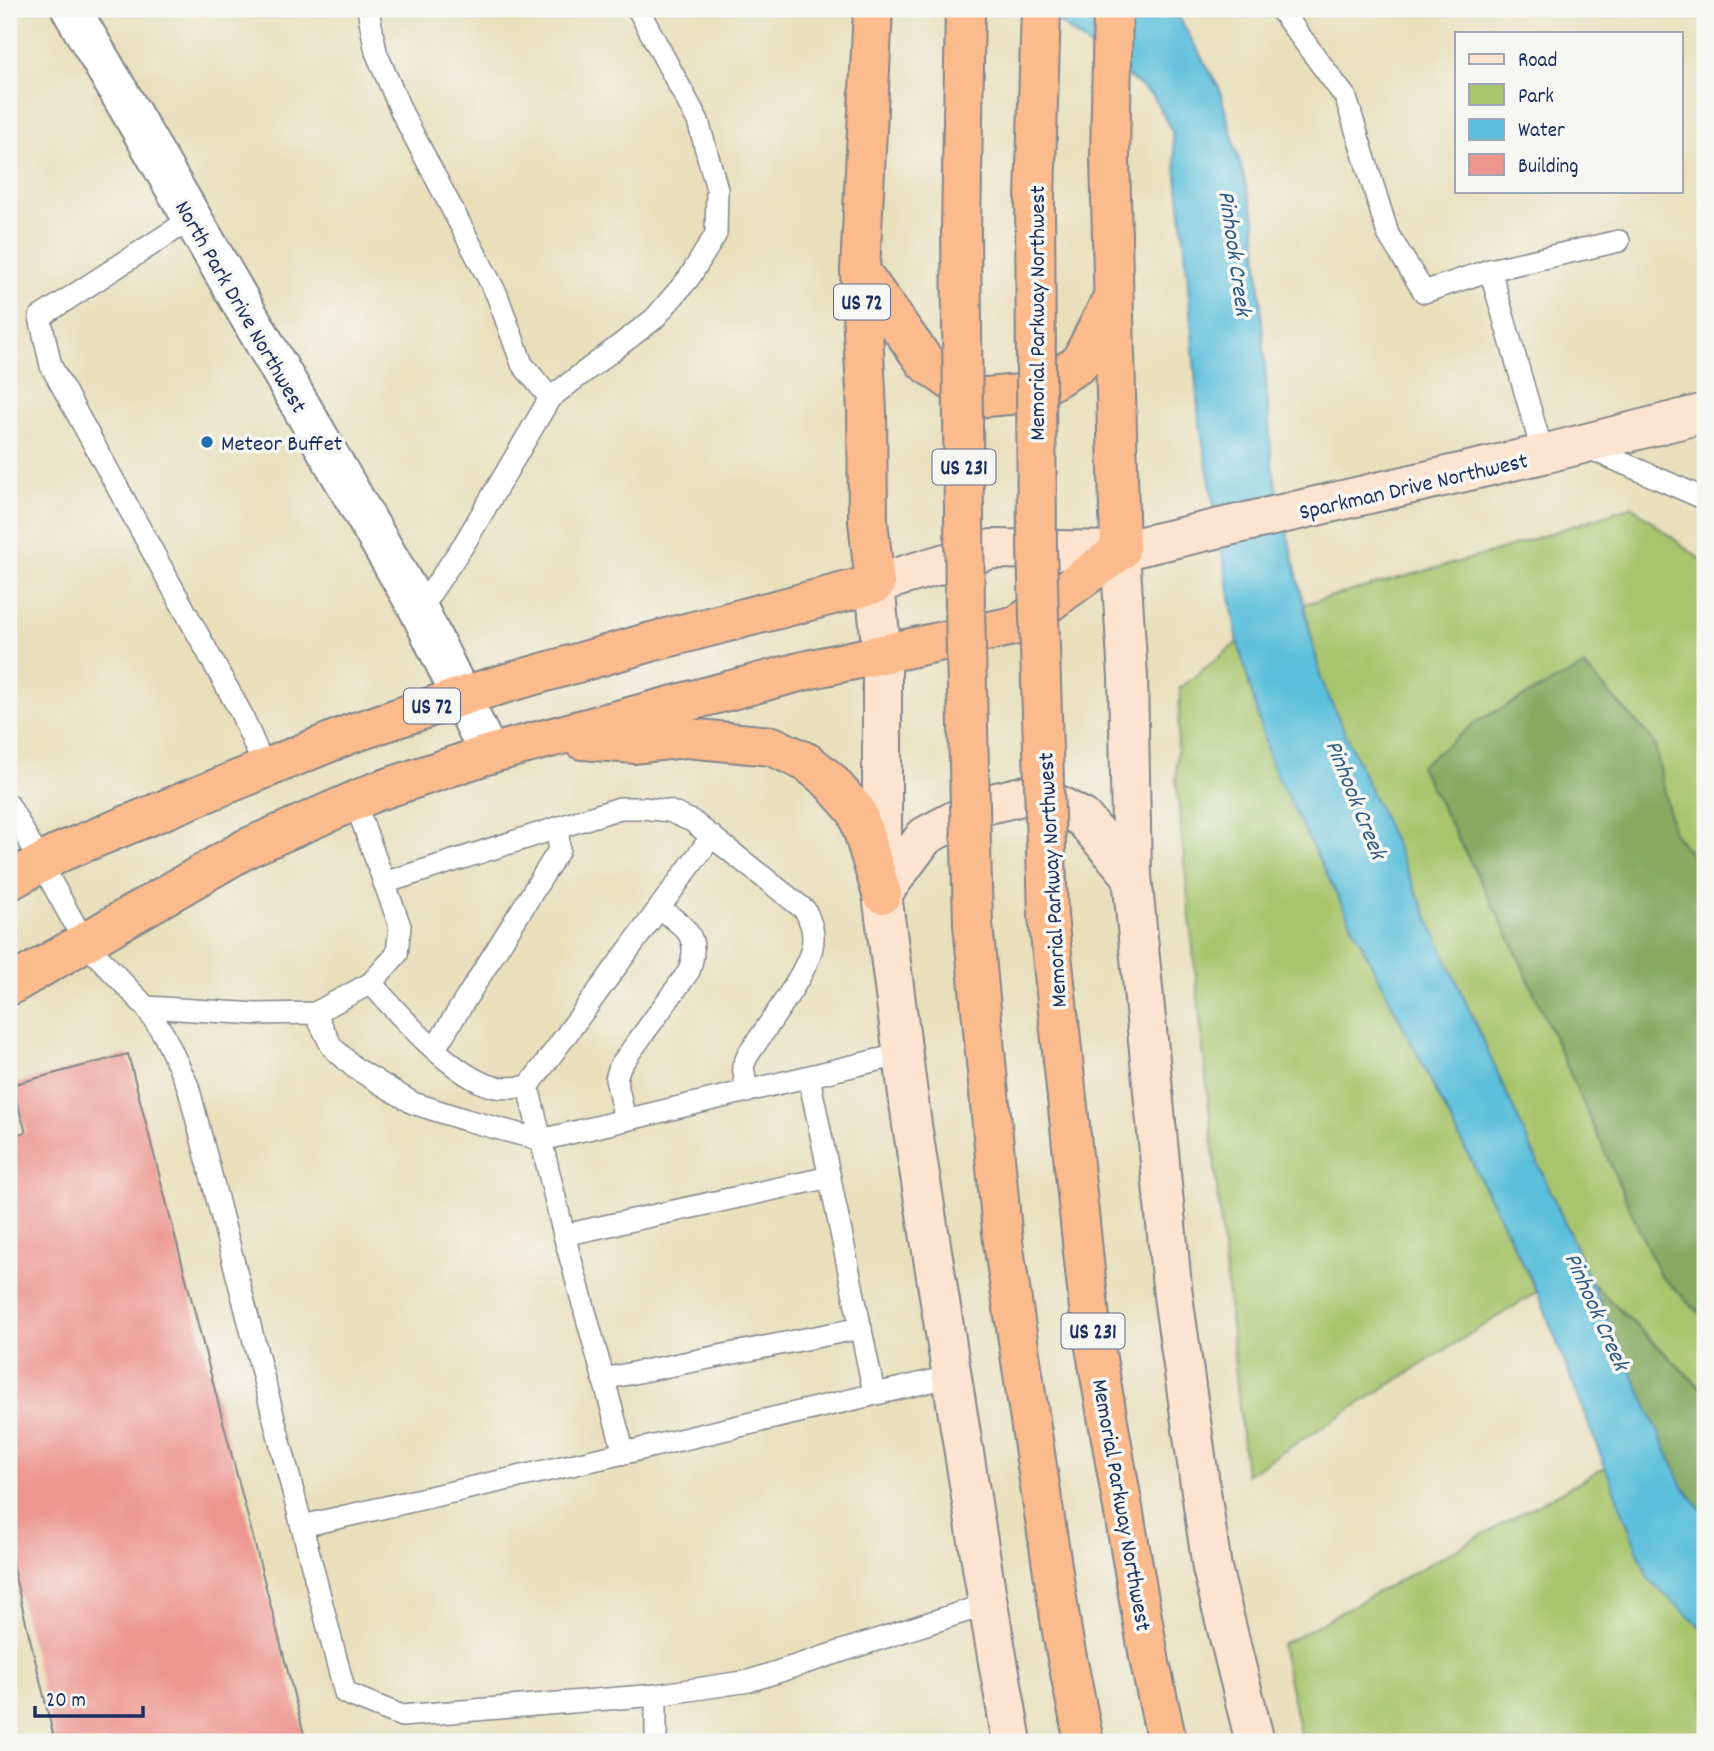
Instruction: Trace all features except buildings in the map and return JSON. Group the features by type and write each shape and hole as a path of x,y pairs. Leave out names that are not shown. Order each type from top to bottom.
{"highway":[{"name":"US 231","path":"965,9 961,230 972,924 1003,1242 1063,1638 1084,1742"},
{"name":"Memorial Parkway Northwest","path":"1041,9 1035,198 1037,548 1048,916 1090,1318 1150,1663 1167,1742"},
{"path":"1113,9 1110,158 1120,551"},
{"name":"US 72","path":"9,881 61,852 350,734 460,697 651,642 875,584 868,521 867,412 860,271 873,14"},
{"path":"860,271 925,362 975,398 1031,393 1079,364 1114,295"},
{"name":"Sparkman Drive Northwest","path":"9,986 247,848 434,771 807,670 1018,625 1120,551"},
{"path":"549,738 635,744 687,738 772,746 807,763 829,780 857,812 882,894"}],"main road":[{"name":"Sparkman Drive Northwest","path":"875,584 992,549 1120,551 1583,445 1705,413"},
{"path":"1120,551 1128,677 1132,876 1179,1337 1212,1568 1255,1742"},
{"path":"875,584 882,655 882,894 903,1054 988,1604 1012,1742"},
{"path":"882,894 925,836 984,805 1035,793 1083,818 1132,876"}],"street":[{"name":"North Park Drive Northwest","path":"71,9 419,610 489,754"}],"lane":[{"path":"368,9 376,52 402,113 497,295 522,364 551,398"},
{"path":"419,610 464,544 551,398 654,319 689,278 716,233 717,189 698,121 638,9"},
{"path":"1280,9 1346,98 1388,234 1424,292 1490,270 1619,241"},
{"path":"191,219 40,317 51,366 241,713 265,769"},
{"path":"1490,270 1543,454"},
{"path":"1583,445 1705,499"},
{"path":"146,1007 257,1014 315,1013 371,983 397,954 400,926 355,802"},
{"path":"9,805 85,943 146,1007 164,1035 188,1086 345,1693 402,1716 656,1695 750,1681 988,1604"},
{"path":"384,883 620,808 669,811 692,821 805,910 813,927 812,947 805,967 743,1066 747,1092"},
{"path":"435,1048 559,850 558,829"},
{"path":"528,1087 712,836"},
{"path":"625,1120 616,1079 620,1066 690,971 694,956 694,942 688,930 660,908"},
{"path":"371,983 399,1015 462,1073 495,1087 528,1087"},
{"path":"315,1013 332,1047 355,1068 413,1102 466,1120 541,1140 903,1054"},
{"path":"809,1077 874,1393"},
{"path":"528,1087 564,1234 624,1453"},
{"path":"564,1234 830,1177"},
{"path":"603,1379 861,1328"},
{"path":"302,1526 953,1376"},
{"path":"656,1695 656,1742"}],"green space":[{"path":"1632,506 1705,563 1705,873 1673,832 1654,741 1421,766 1509,936 1659,1274 1705,1318 1705,1392 1591,1282 1321,680 1304,604 1491,553"},
{"path":"1238,642 1271,764 1537,1292 1246,1475 1176,780 1180,688"},
{"path":"1584,666 1654,741 1673,832 1705,873 1705,1318 1659,1274 1509,936 1420,766 1479,720"},
{"path":"1591,1282 1705,1392 1705,1514 1683,1487"},
{"path":"1606,1467 1649,1579 1705,1631 1705,1742 1302,1742 1281,1645"}],"water":[{"name":"Pinhook Creek","path":"1042,9 1170,9 1180,19 1219,88 1255,218 1272,467 1321,679 1683,1487 1705,1514 1705,1631 1649,1580 1537,1291 1271,764 1238,642 1199,420 1172,131 1153,96"}],"place":[{"name":"Meteor Buffet","path":"207,442"}]}
